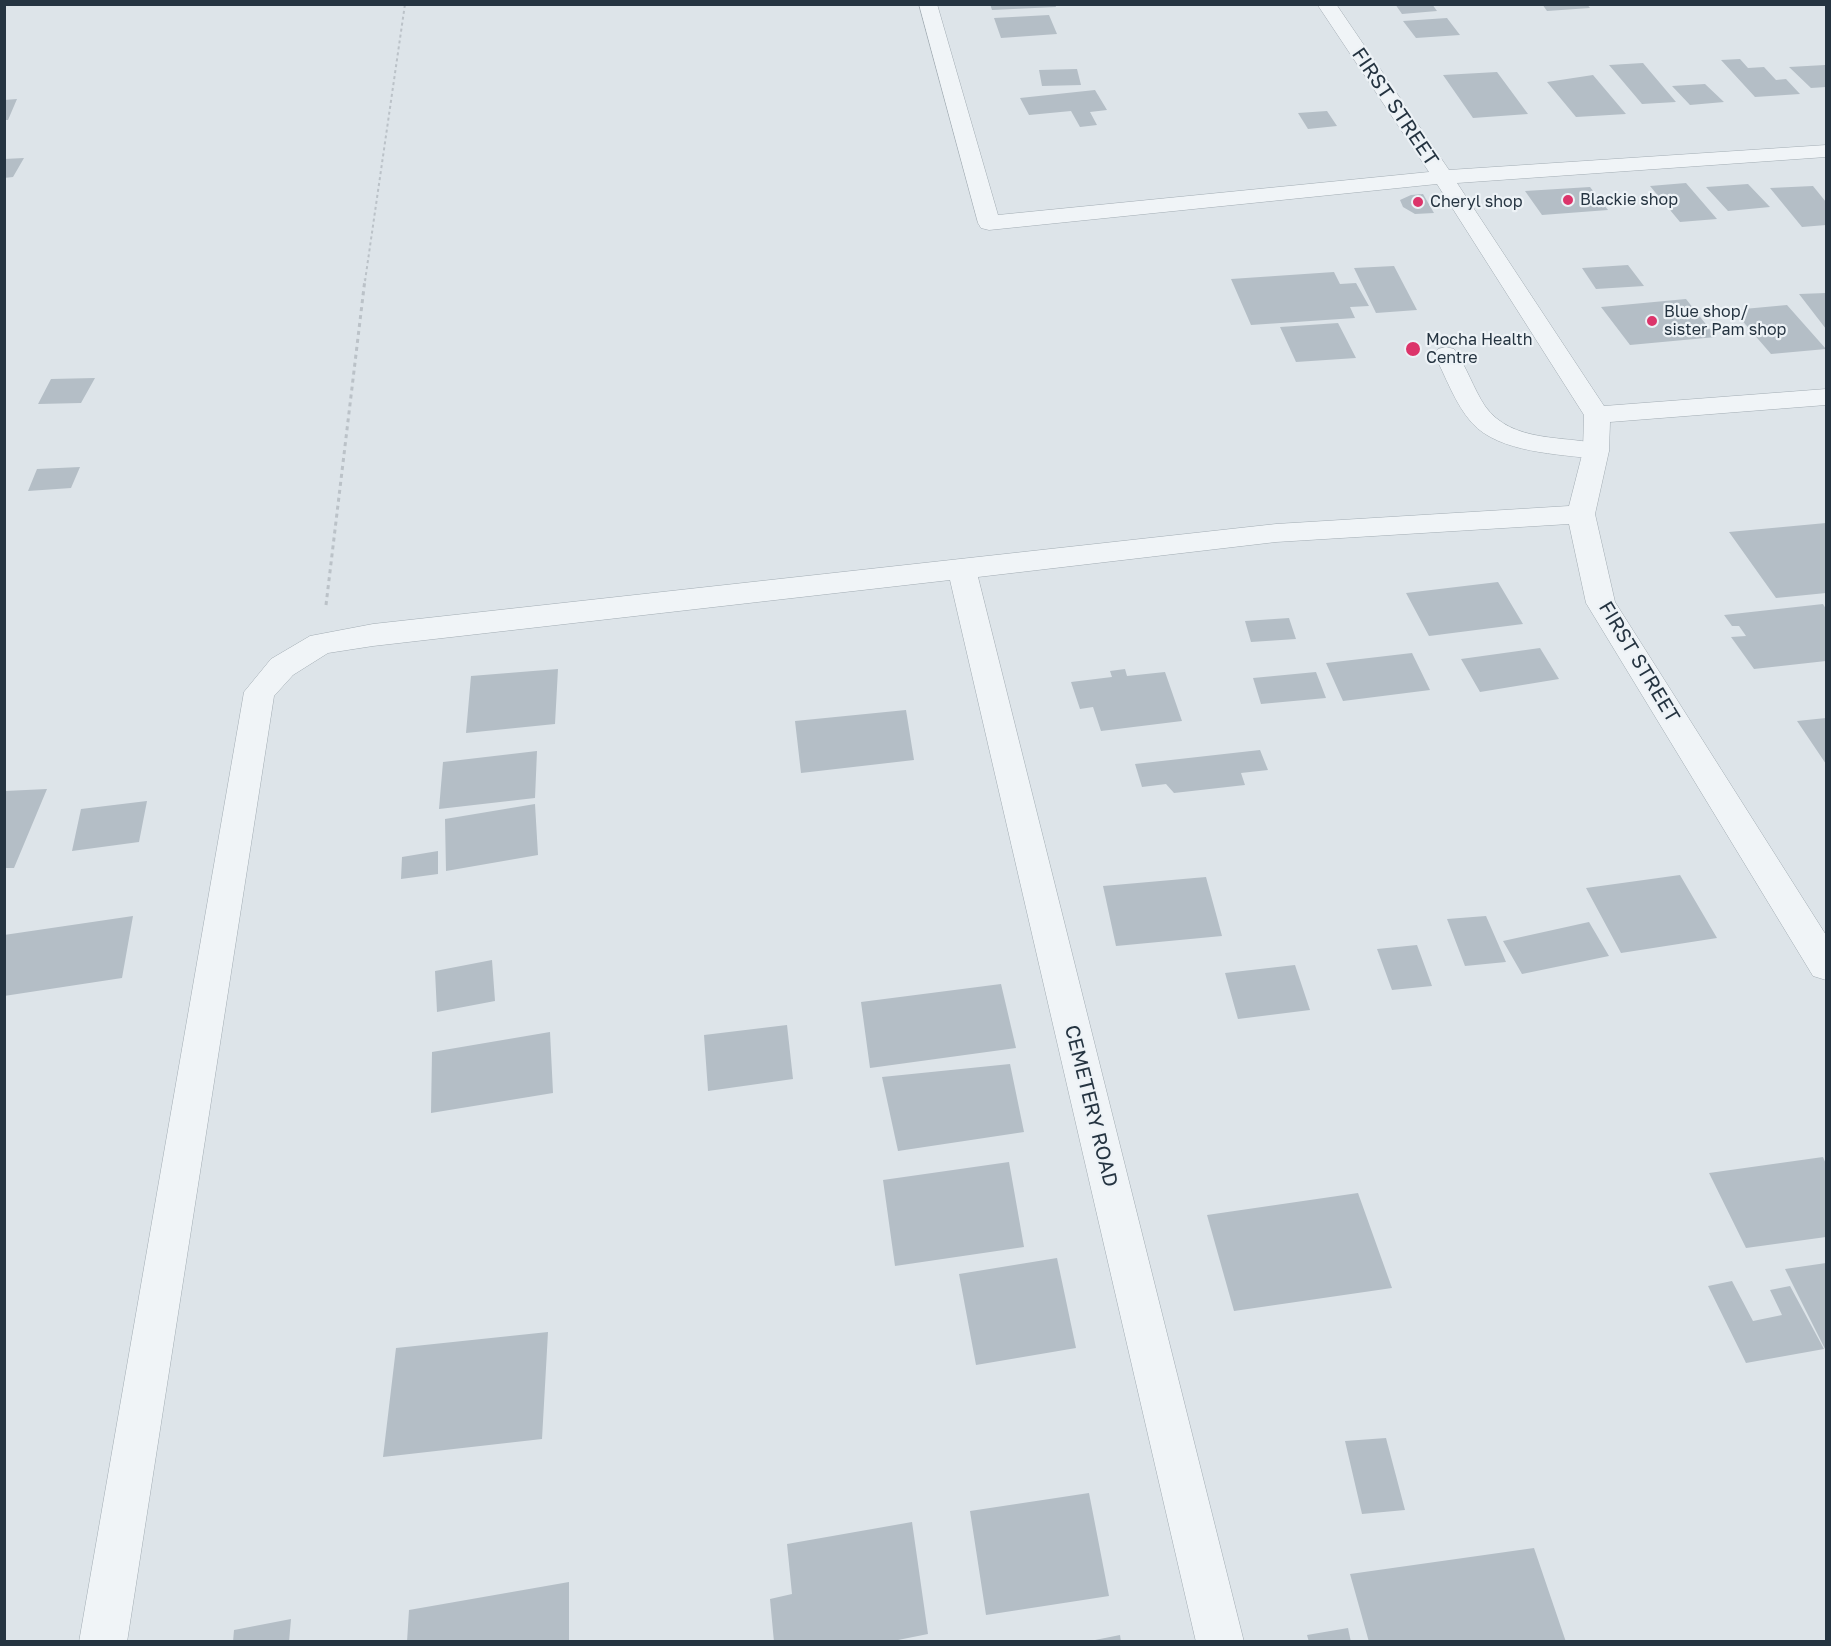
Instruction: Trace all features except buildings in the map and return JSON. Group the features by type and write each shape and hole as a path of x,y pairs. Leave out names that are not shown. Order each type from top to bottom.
{"street":[{"path":"928,4 989,223 1443,177 1827,151"},
{"name":"FIRST STREET","path":"1326,4 1443,177 1596,415 1596,451 1581,514 1601,603 1827,965"},
{"path":"1596,415 1827,396"},
{"path":"103,1641 259,692 282,667 321,644 373,635 1276,533 1581,514"},
{"name":"CEMETERY ROAD","path":"962,570 1220,1641"}],"lane":[{"path":"1446,354 1472,404 1484,421 1506,436 1596,451"}],"path":[{"path":"321,644 367,260 405,4"}],"place":[{"name":"Blackie shop","path":"1568,200"},
{"name":"Cheryl shop","path":"1418,202"},
{"name":"Blue shop/ sister Pam shop","path":"1652,321"},
{"name":"Mocha Health Centre","path":"1413,349"}]}
